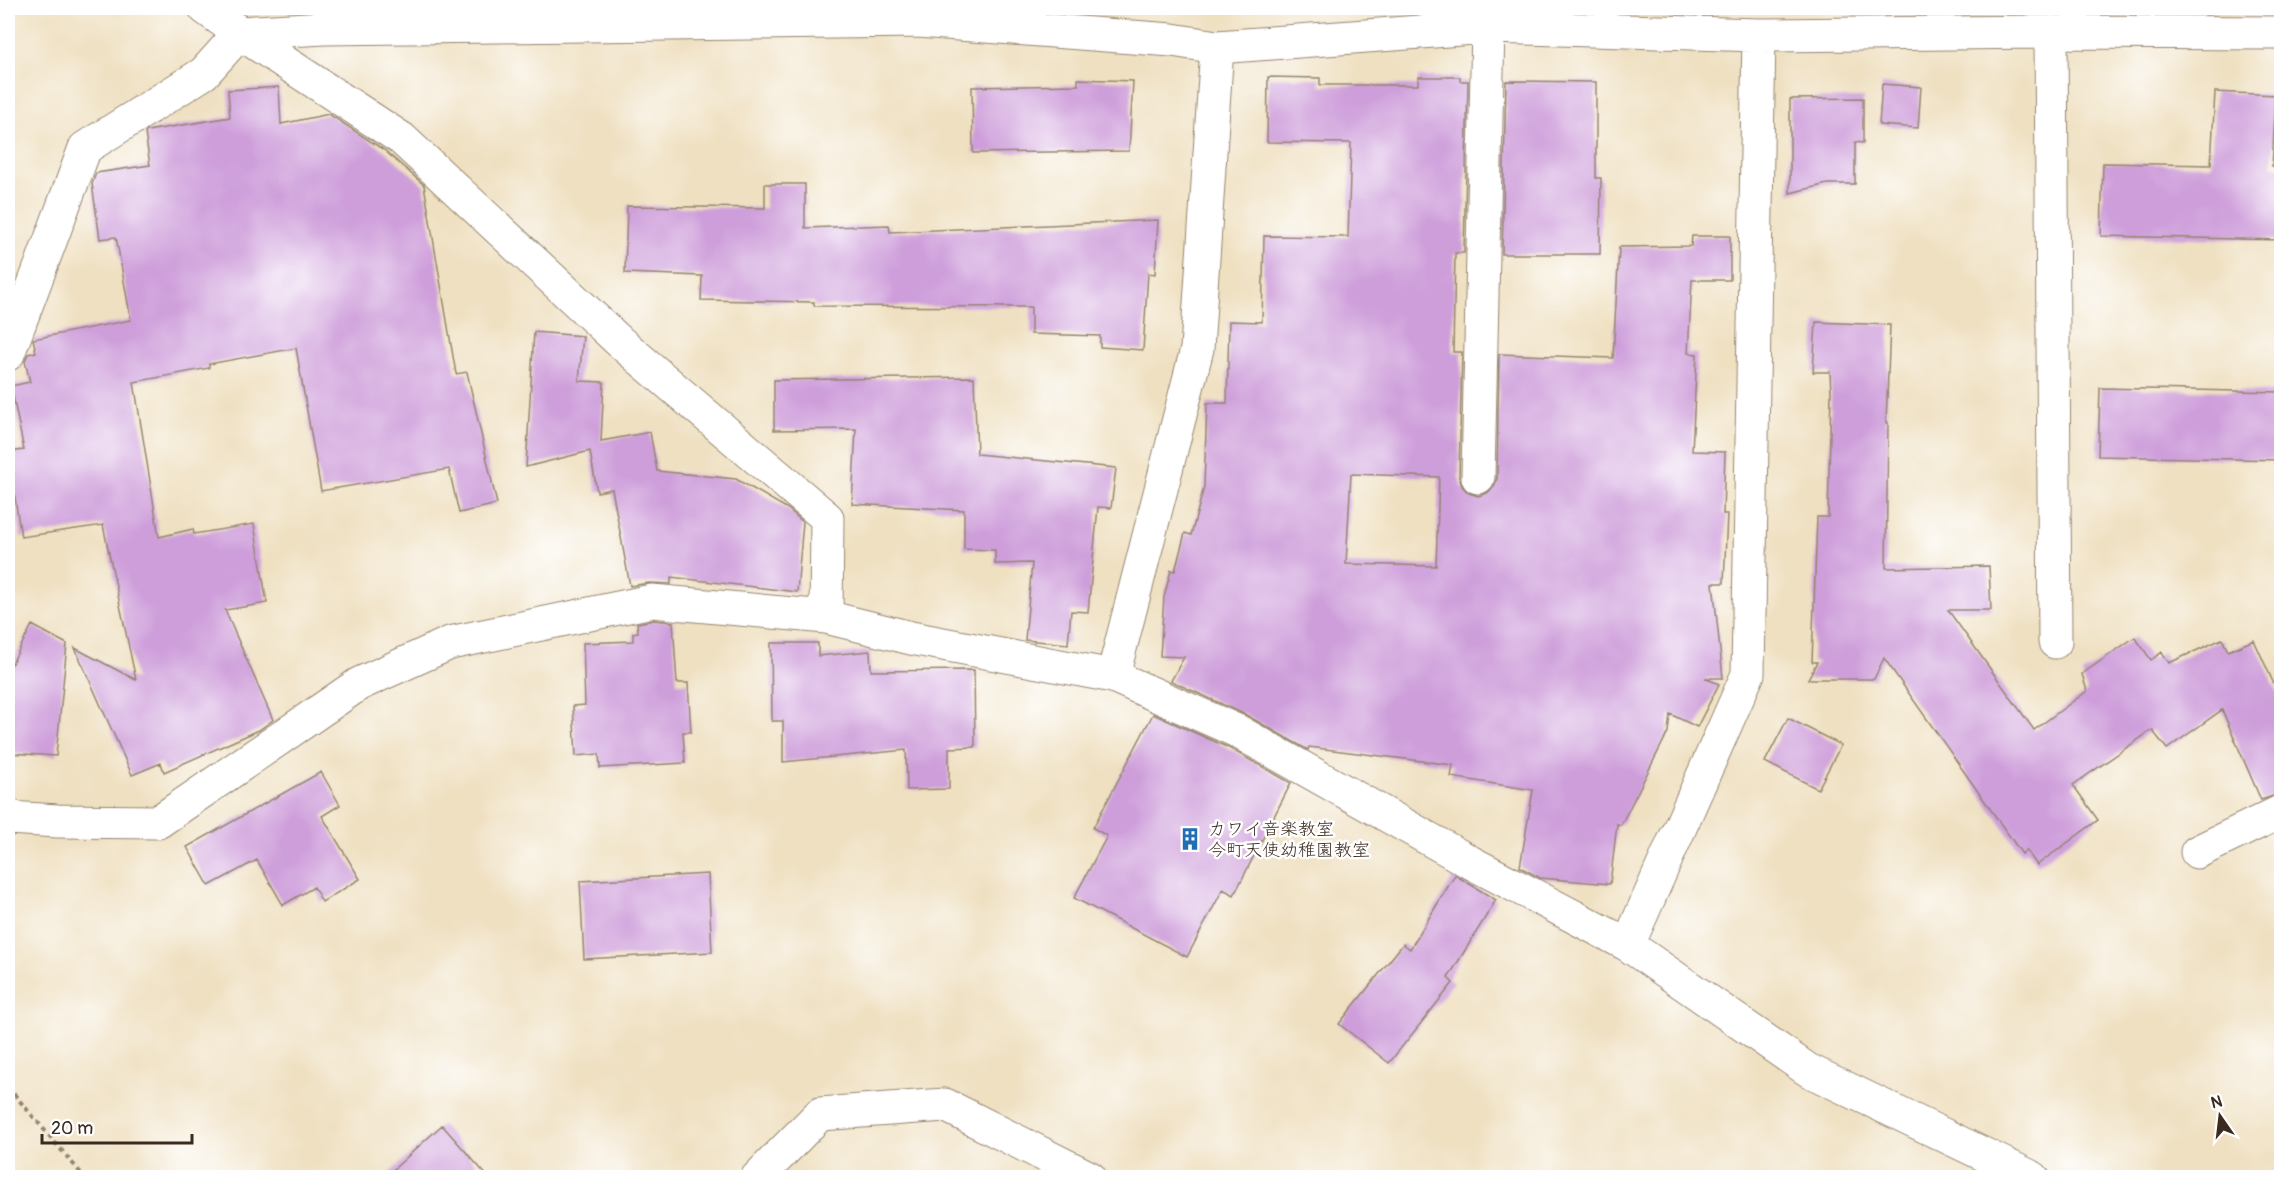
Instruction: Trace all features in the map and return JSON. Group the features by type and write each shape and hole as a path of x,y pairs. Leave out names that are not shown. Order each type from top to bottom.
{"street":[{"path":"205,8 402,140 620,342 827,518 826,617"},
{"path":"8,354 85,148 204,73 240,33 324,28 918,21 1172,40 1217,47 1488,27 1759,35 2051,32 2282,33"},
{"path":"1478,477 1488,27"},
{"path":"2051,32 2055,642"},
{"path":"1628,945 1748,674 1759,35"},
{"path":"1113,676 1197,349 1217,47"},
{"path":"8,818 158,822 360,684 450,643 651,601 826,617 911,639 1113,676 1237,731 1470,862 1628,945 1808,1070 2033,1178"},
{"path":"2197,852 2282,812"},
{"path":"757,1178 820,1114 945,1105 1090,1178"}],"path":[{"path":"8,1087 85,1178"}],"building":[{"path":"1268,77 1320,78 1320,85 1418,85 1418,77 1460,77 1460,81 1468,81 1464,253 1455,253 1453,352 1462,352 1459,477 1462,486 1469,493 1478,496 1494,487 1497,478 1499,354 1613,358 1619,247 1691,246 1692,236 1730,236 1730,280 1692,280 1688,353 1697,354 1692,451 1725,452 1723,514 1727,514 1724,583 1713,583 1723,678 1705,678 1719,684 1697,727 1670,714 1668,732 1621,825 1617,824 1610,884 1540,878 1520,867 1533,790 1451,777 1453,765 1309,747 1308,750 1246,715 1171,681 1184,657 1160,656 1164,597 1171,570 1175,571 1185,533 1191,535 1204,487 1207,403 1227,403 1229,321 1262,322 1264,236 1348,237 1351,143 1267,142","holes":["1351,474 1439,477 1436,566 1346,564"]},
{"path":"1078,79 1133,81 1129,151 973,153 972,87 1078,85"},
{"path":"1506,81 1596,82 1596,178 1601,178 1600,254 1502,254"},
{"path":"1882,84 1921,87 1918,128 1879,125"},
{"path":"279,87 281,124 329,114 384,150 424,185 456,374 467,372 497,504 459,513 449,469 321,491 296,348 209,364 209,368 134,382 159,537 193,529 194,534 254,524 267,603 225,610 273,720 259,730 164,772 161,763 132,775 75,648 136,680 103,525 21,537 8,452 24,450 11,386 30,382 25,361 28,354 36,352 33,339 131,320 116,237 100,239 92,184 96,173 150,165 145,133 147,131 230,117 228,90"},
{"path":"2215,92 2276,95 2272,166 2282,166 2282,240 2101,236 2103,163 2211,165"},
{"path":"1863,98 1863,143 1855,142 1855,184 1827,184 1790,193 1790,99"},
{"path":"765,184 805,184 805,228 889,225 890,232 1158,220 1155,274 1148,273 1143,350 1100,347 1100,336 1031,334 1031,307 814,306 814,302 701,300 702,276 625,273 627,206 765,208"},
{"path":"1816,322 1890,325 1886,423 1888,423 1886,568 1989,566 1991,610 1948,610 2034,730 2087,691 2082,674 2135,637 2151,660 2162,652 2169,663 2222,639 2228,651 2254,640 2282,702 2282,793 2261,800 2222,710 2167,749 2152,730 2073,785 2098,820 2037,865 2026,850 2022,854 1884,658 1874,679 1808,679 1817,662 1812,662 1817,517 1828,517 1831,392 1830,372 1813,372"},
{"path":"534,332 583,336 579,381 604,382 601,441 650,432 657,471 736,479 788,509 803,522 797,592 671,577 671,584 649,583 630,586 612,489 597,492 590,451 526,467"},
{"path":"974,377 977,454 1116,468 1111,508 1098,507 1088,612 1071,611 1068,644 1025,640 1032,563 995,564 995,550 964,549 964,510 852,504 856,429 774,430 774,380"},
{"path":"2100,388 2282,392 2282,460 2098,456"},
{"path":"653,620 673,622 677,683 688,683 691,732 683,732 685,763 600,768 599,754 576,756 573,706 585,705 583,643 633,641 633,633 638,632 637,623"},
{"path":"32,625 67,644 56,756 8,753 8,671"},
{"path":"771,643 818,643 818,656 870,651 871,671 974,670 975,747 949,748 949,789 907,790 906,750 783,762 783,721 772,721"},
{"name":"カワイ音楽教室 今町天使幼稚園教室","path":"1153,714 1229,748 1291,783 1234,895 1223,889 1187,957 1074,898 1107,836 1093,828"},
{"path":"1788,718 1841,745 1818,789 1765,762"},
{"path":"321,772 340,805 322,816 360,879 322,902 314,887 283,905 257,860 209,886 187,847"},
{"path":"708,874 712,952 584,959 580,881"},
{"path":"1455,875 1496,900 1448,978 1453,983 1389,1063 1339,1024 1403,944 1410,949"},
{"path":"442,1125 489,1178 384,1178"}],"place":[{"name":"カワイ音楽教室 今町天使幼稚園教室","path":"1190,839"}]}
